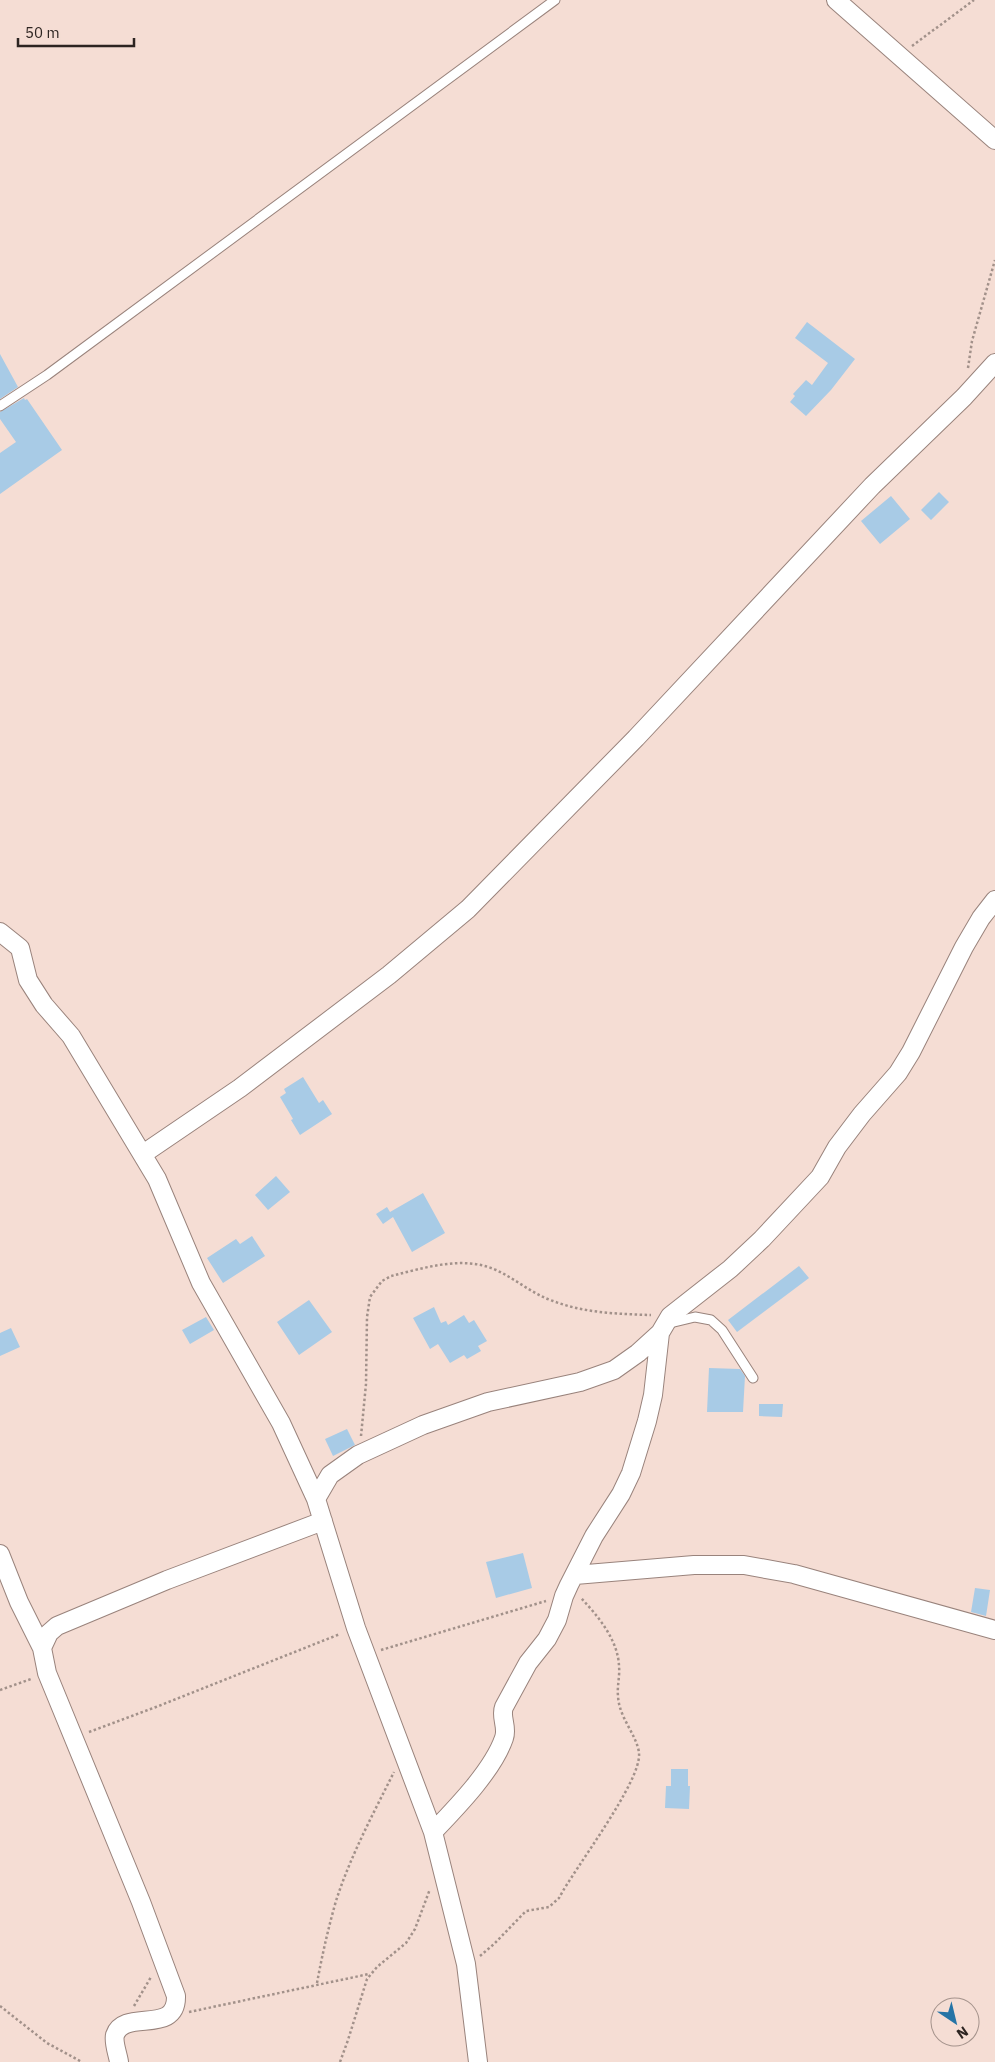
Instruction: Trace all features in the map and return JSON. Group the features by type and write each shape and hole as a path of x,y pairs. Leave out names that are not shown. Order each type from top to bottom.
{"street":[{"path":"836,0 995,140"},
{"path":"143,1154 248,1082 389,975 468,909 636,738 872,486 964,397 995,363"},
{"path":"316,1499 330,1475 358,1455 423,1425 488,1402 580,1382 614,1370 638,1353 665,1325 762,1239 820,1177 837,1147 862,1114 898,1073 911,1052 964,947 981,918 995,900"},
{"path":"0,932 20,948 24,966 32,986 44,1005 71,1036 157,1179 201,1283 281,1423 316,1499 356,1628 433,1832 466,1964 478,2062"},
{"path":"433,1832 464,1799 495,1756 505,1732 502,1712 504,1707 528,1663 547,1640 557,1620 569,1586 594,1536 621,1494 631,1473 651,1404 665,1325"},
{"path":"42,1648 50,1633 64,1622 167,1580 323,1521"},
{"path":"0,1554 19,1602 42,1648 47,1673 141,1902 176,1996 174,2009 165,2017 123,2025 115,2036 119,2062"},
{"path":"569,1586 694,1565 744,1565 794,1574 995,1630"}],"lane":[{"path":"0,406 55,369 554,0"},
{"path":"665,1325 695,1317 711,1320 722,1330 753,1378"}],"path":[{"path":"898,56 974,0"},
{"path":"968,369 972,341 995,260"},
{"path":"358,1455 366,1384 367,1317 370,1297 382,1281 391,1276 452,1263 471,1263 496,1270 538,1296 572,1307 665,1325"},
{"path":"366,1655 569,1586 601,1622 616,1652 619,1664 618,1696 620,1710 640,1754 630,1783 595,1843 559,1898 549,1906 526,1911 494,1944 466,1964"},
{"path":"74,1738 356,1628"},
{"path":"0,1690 47,1673"},
{"path":"317,1984 325,1941 337,1900 361,1840 403,1752"},
{"path":"340,2062 363,1987 371,1974 406,1943 415,1930 432,1881"},
{"path":"123,2025 152,1976 160,1951"},
{"path":"165,2017 371,1974"},
{"path":"0,2006 47,2043 82,2062"}],"building":[{"path":"807,322 855,359 831,390 806,416 790,402 795,396 793,394 806,380 812,385 828,363 795,338"},
{"path":"0,354 18,387 0,399"},
{"path":"24,398 25,400 27,399 62,450 0,494 0,453 16,442 0,419 0,412"},
{"path":"939,492 949,502 931,520 921,510"},
{"path":"891,496 910,519 880,544 861,521"},
{"path":"303,1077 319,1103 323,1100 332,1114 300,1135 280,1097 286,1093 284,1089"},
{"path":"276,1176 290,1192 268,1210 255,1195"},
{"path":"423,1193 445,1233 412,1252 393,1217 383,1224 376,1214 387,1207 390,1212"},
{"path":"252,1236 265,1256 223,1283 207,1258 236,1239 240,1244"},
{"path":"799,1266 809,1278 737,1332 728,1320"},
{"path":"309,1300 332,1332 299,1355 277,1322"},
{"path":"434,1307 441,1323 446,1321 448,1325 464,1315 469,1323 474,1320 487,1341 478,1346 481,1351 467,1359 464,1355 450,1363 438,1344 430,1349 413,1318"},
{"path":"206,1317 214,1330 190,1344 182,1330"},
{"path":"11,1328 20,1347 0,1356 0,1333"},
{"path":"709,1368 740,1369 745,1376 743,1412 707,1412"},
{"path":"759,1404 783,1404 782,1417 759,1416"},
{"path":"347,1429 355,1445 333,1456 325,1439"},
{"path":"523,1553 532,1588 496,1598 486,1562"},
{"path":"975,1588 990,1590 986,1616 971,1612"},
{"path":"671,1769 688,1769 688,1786 690,1786 689,1809 665,1808 666,1786 671,1786"}]}
